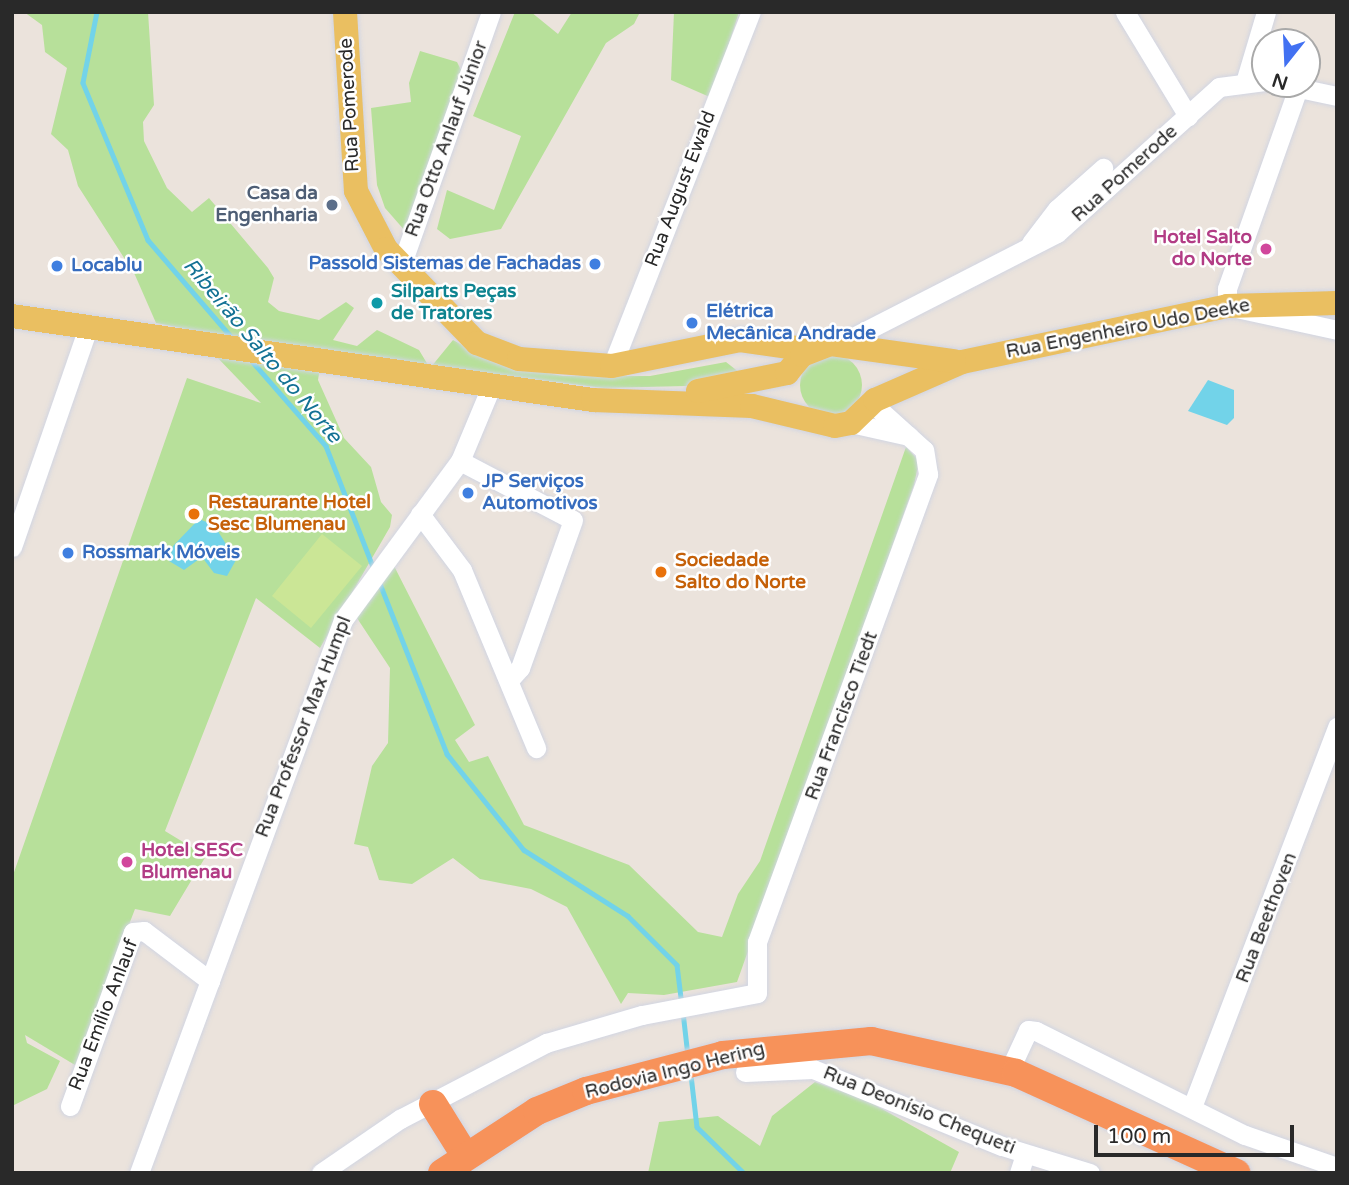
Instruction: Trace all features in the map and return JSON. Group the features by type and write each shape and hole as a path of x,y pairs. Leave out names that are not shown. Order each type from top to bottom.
{"highway":[{"name":"Rodovia Ingo Hering","path":"442,1173 537,1111 645,1075 723,1055 871,1041 1009,1072 1236,1173"},
{"path":"433,1104 466,1157"}],"main road":[{"name":"Rua Pomerode","path":"345,12 356,191 401,266 465,334 497,354 612,366 740,340 810,350"},
{"name":"Rua Engenheiro Udo Deeke","path":"12,316 491,387 800,414 825,425 851,424 874,402 962,362 1227,306 1337,303"},
{"name":"Rua Engenheiro Udo Deeke","path":"554,394 724,389 788,371 810,350 858,343 962,362"},
{"path":"858,343 879,384 874,402"},
{"name":"Rua Pomerode","path":"702,349 745,353 788,371"},
{"path":"788,371 800,414"}],"street":[{"name":"Rua August Ewald","path":"612,366 751,12"},
{"path":"1125,12 1188,116"},
{"name":"Rua Otto Anlauf Júnior","path":"401,266 491,13"},
{"name":"Rua Pomerode","path":"858,343 1078,218 1219,88 1251,81"},
{"path":"1285,98 1227,289 1227,306 1337,330"},
{"path":"1029,247 1057,209 1103,168"},
{"path":"12,547 88,327"},
{"name":"Rua Professor Max Humpl","path":"139,1173 330,652 356,597 460,461 491,387"},
{"name":"Rua Francisco Tiedt","path":"433,1104 546,1044 642,1015 750,998 761,986 757,942 928,474 924,450 874,402"},
{"path":"851,424 909,436"},
{"path":"460,461 573,520 520,668 510,679"},
{"path":"421,514 462,570 510,679 536,748"},
{"name":"Rua Beethoven","path":"1192,1107 1337,727"},
{"name":"Rua Emílio Anlauf","path":"70,1106 133,932 144,932 210,981"},
{"path":"1009,1072 1028,1030 1036,1031 1257,1139 1337,1167"},
{"name":"Rua Deonísio Chequeti","path":"745,1072 813,1069 1022,1163 1090,1173"},
{"path":"321,1173 433,1104"}],"green space":[{"path":"24,12 148,12 154,105 143,122 144,141 167,188 192,212 209,198 268,268 274,278 268,302 279,311 319,320 346,302 354,308 333,340 357,346 377,330 419,350 428,365 323,349 318,380 344,438 371,467 381,502 392,515 390,527 320,648 256,598 165,831 206,856 170,916 135,909 75,1065 25,1035 27,1043 60,1061 47,1089 12,1106 12,878 187,378 261,403 191,330 156,323 135,275 78,186 68,150 51,134 67,68 45,52 42,25"},
{"path":"515,12 531,12 558,34 572,12 640,12 634,24 606,43 501,229 450,239 437,229 447,190 494,210 521,136 473,116"},
{"path":"674,12 739,12 712,98 671,80"},
{"path":"420,51 457,62 461,70 406,232 385,208 377,185 371,108 411,102 409,83"},
{"path":"453,340 497,364 563,376 650,376 726,362 740,373 686,386 604,388 431,367"},
{"path":"831,354 853,363 862,385 853,407 831,416 809,407 800,385 809,363"},
{"path":"906,447 919,461 914,485 737,982 664,995 628,993 621,1004 567,907 531,889 480,879 453,858 412,884 379,880 368,847 354,844 372,766 388,743 390,668 355,615 393,564 475,725 455,740 469,762 488,756 524,825 629,865 698,932 722,937 738,894 760,861"},
{"path":"322,534 362,566 311,628 272,596"},
{"path":"815,1082 866,1100 959,1152 950,1173 648,1173 659,1122 718,1116 760,1146 772,1116"}],"water":[{"path":"1208,380 1234,390 1234,418 1227,425 1188,411"},
{"path":"199,519 214,525 236,560 227,576 214,573 202,557 184,570 169,561 173,546"}],"waterway":[{"name":"Ribeirão Salto do Norte","path":"97,12 83,83 148,240 234,340"},
{"name":"Ribeirão Salto do Norte","path":"251,360 326,446 374,569"},
{"name":"Ribeirão Salto do Norte","path":"379,581 447,754 524,850 628,916 677,965 682,1004"},
{"name":"Ribeirão Salto do Norte","path":"683,1012 688,1056"},
{"name":"Ribeirão Salto do Norte","path":"691,1075 697,1127 744,1173"}],"place":[{"name":"Casa da Engenharia","path":"332,205"},
{"name":"Hotel Salto do Norte","path":"1266,249"},
{"name":"Passold Sistemas de Fachadas","path":"595,264"},
{"name":"Locablu","path":"57,266"},
{"name":"Silparts Peças de Tratores","path":"377,303"},
{"name":"Elétrica Mecânica Andrade","path":"692,323"},
{"name":"JP Serviços Automotivos","path":"468,493"},
{"name":"Restaurante Hotel Sesc Blumenau","path":"194,514"},
{"name":"Rossmark Móveis","path":"68,553"},
{"name":"Sociedade Salto do Norte","path":"661,572"},
{"name":"Hotel SESC Blumenau","path":"127,862"}]}
